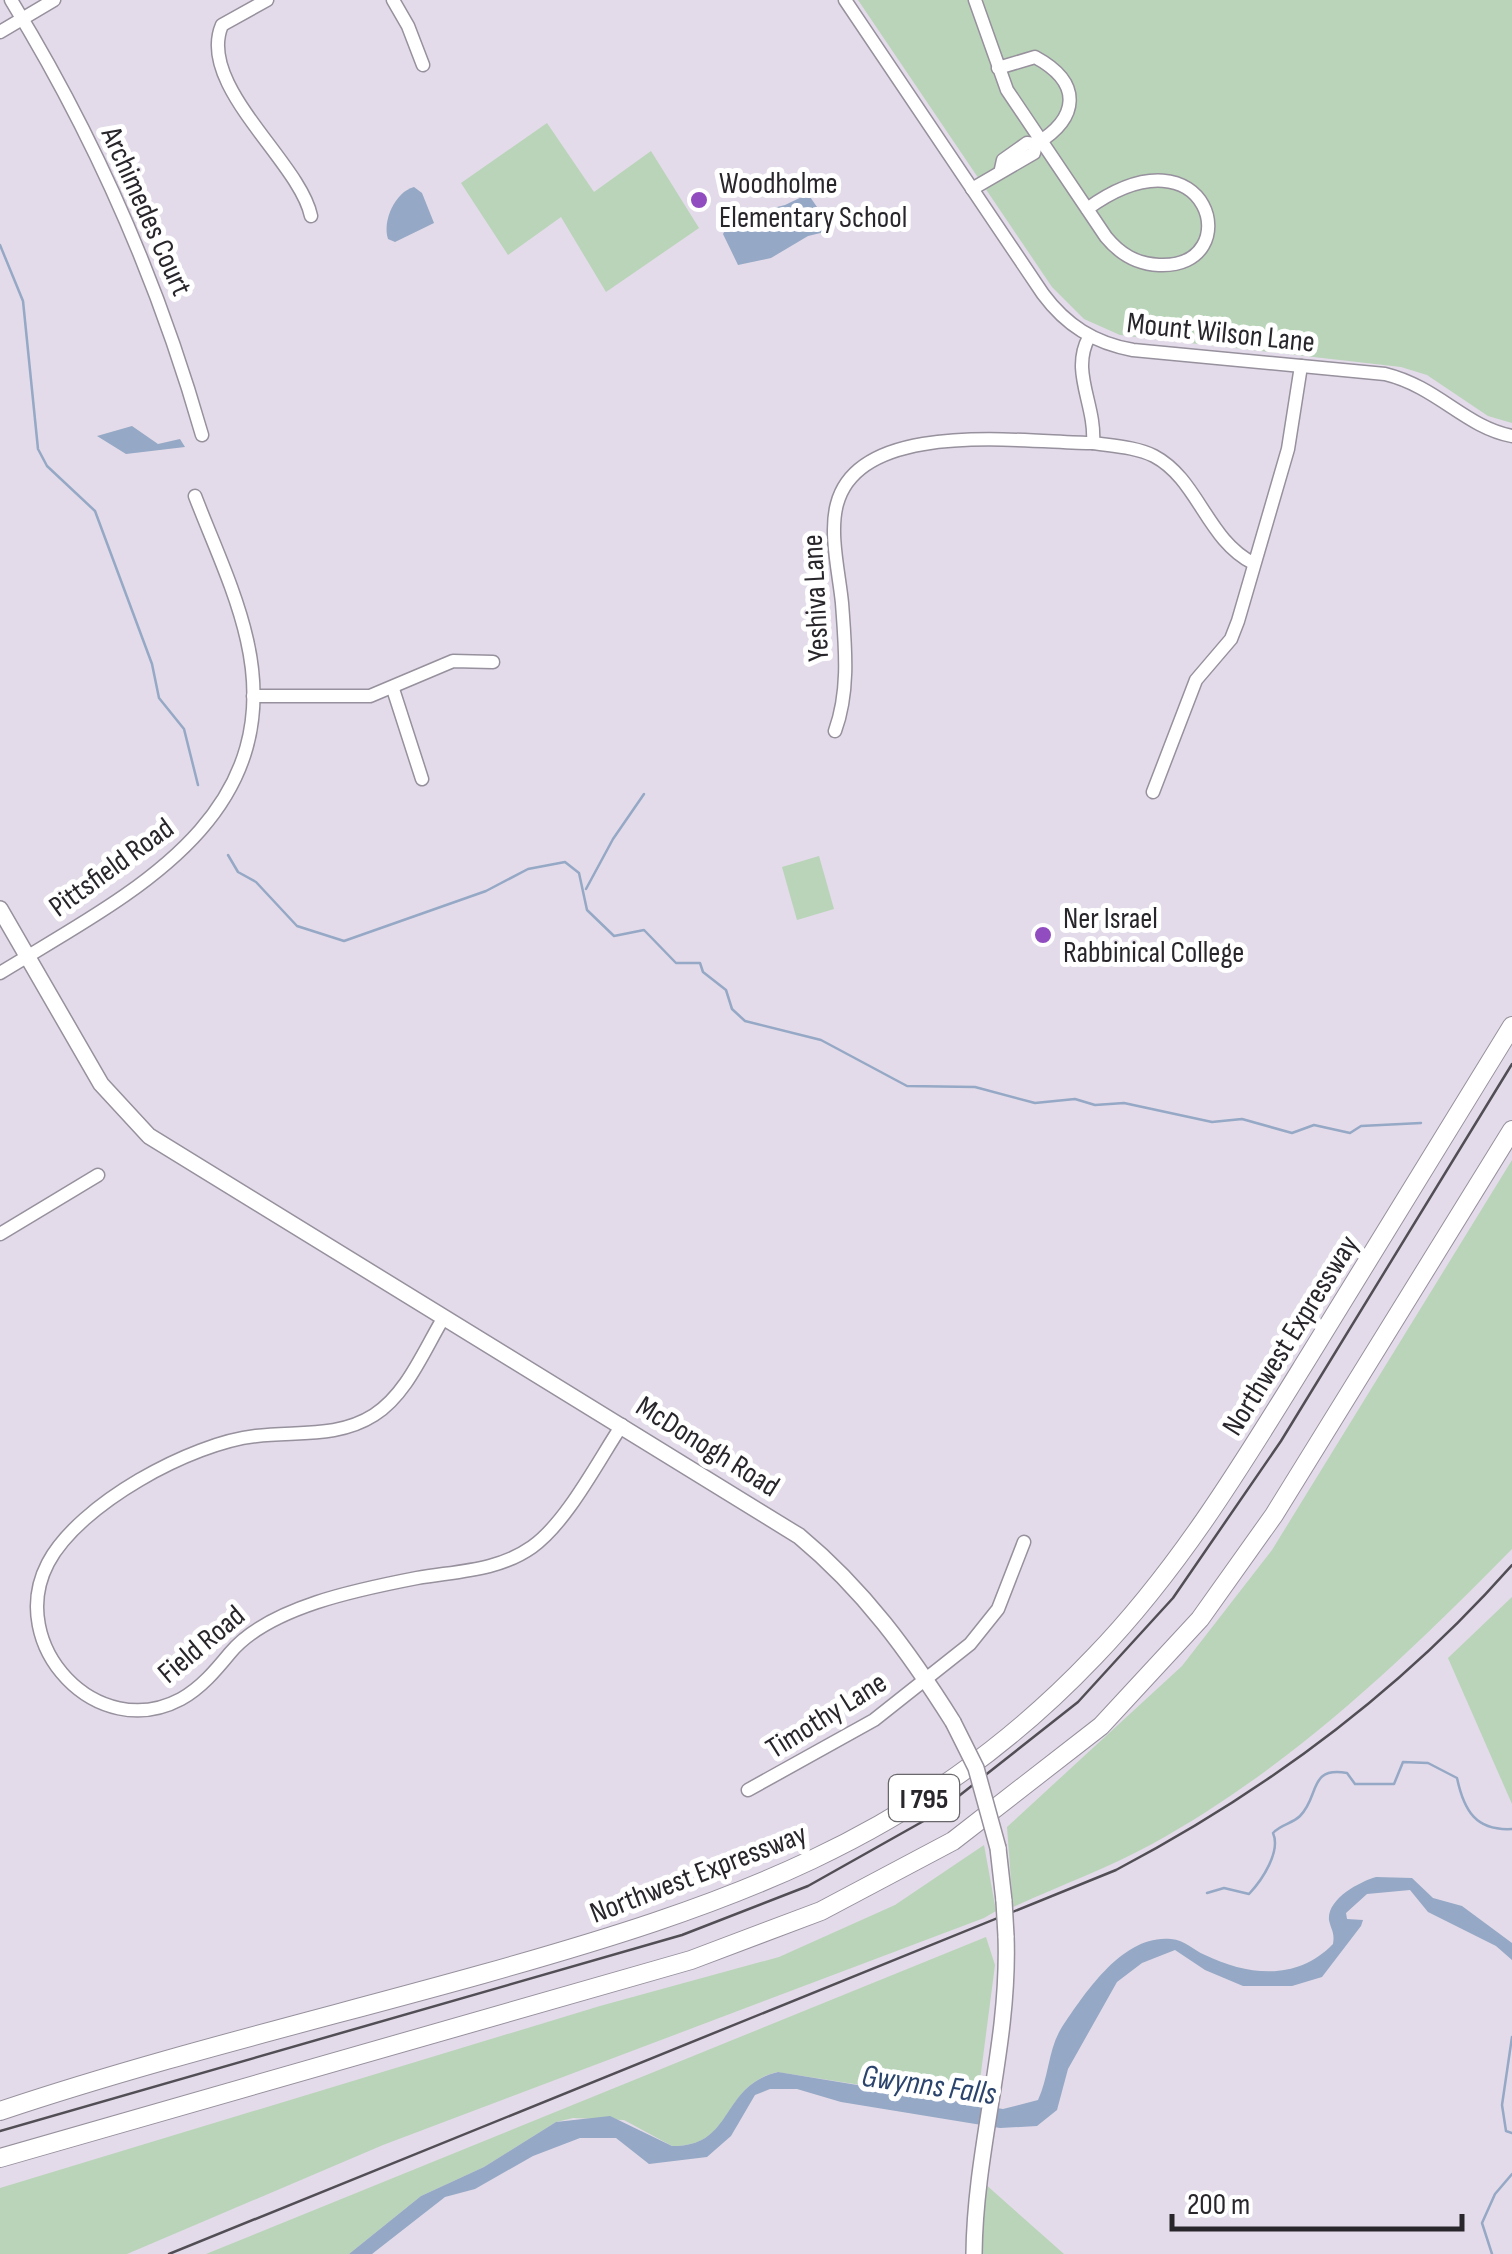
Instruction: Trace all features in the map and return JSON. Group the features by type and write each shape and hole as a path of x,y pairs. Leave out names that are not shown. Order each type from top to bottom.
{"highway":[{"name":"Northwest Expressway","path":"0,2112 603,1940 710,1905 854,1840 976,1761 1093,1659 1178,1558 1264,1430 1512,1026"},
{"name":"I 795","path":"0,2158 690,1960 821,1911 953,1841 1101,1726 1200,1619 1274,1515 1512,1130"}],"main road":[{"name":"McDonogh Road","path":"0,909 102,1084 139,1127 174,1153 741,1497 824,1557 888,1624 954,1722 976,1768 998,1848 1007,1998 982,2152 974,2254"}],"street":[{"name":"Archimedes Court","path":"11,0 69,100 138,242 179,354 202,436"},
{"path":"0,32 54,0"},
{"path":"267,0 222,25 218,55 250,118 304,196 311,216"},
{"path":"393,0 423,65"},
{"name":"Mount Wilson Lane","path":"844,0 1053,308 1089,337 1133,350 1411,381 1485,428 1512,436"},
{"path":"975,0 998,68 1016,104 1039,142 1087,209 1119,252 1147,264 1169,265 1198,251 1208,234 1204,202 1191,188 1174,181 1126,187 1087,209"},
{"path":"972,189 1001,170 1003,160 1027,143 1039,142 1060,130 1067,116 1070,98 1062,78 1035,58 998,68"},
{"path":"1089,337 1079,360 1092,410 1094,443"},
{"path":"1152,792 1196,680 1231,638 1291,436 1301,366"},
{"name":"Yeshiva Lane","path":"835,731 846,668 836,514 846,482 879,456 998,437 1094,443 1157,458 1176,475 1228,547 1253,563"},
{"name":"Pittsfield Road","path":"0,974 164,867 211,822 240,767 253,696 243,623 194,496"},
{"path":"253,696 341,698 393,689 453,661 493,662"},
{"path":"393,689 422,779"},
{"path":"0,1234 98,1175"},
{"name":"Field Road","path":"444,1317 400,1391 374,1414 330,1432 256,1436 211,1446 141,1480 80,1525 48,1563 37,1607 43,1644 71,1685 98,1702 123,1709 166,1705 200,1686 242,1640 272,1619 388,1585 511,1560 544,1537 622,1425"},
{"name":"Timothy Lane","path":"748,1790 874,1720 988,1624 1012,1580 1024,1542"}],"green space":[{"path":"858,0 1512,0 1512,423 1488,416 1427,375 1401,367 1120,335 1084,319 1052,287"},
{"path":"547,123 594,192 651,151 699,228 606,292 561,217 508,255 461,183"},
{"path":"819,856 834,909 797,920 782,867"},
{"path":"1512,1160 1512,1549 1387,1671 1298,1747 1251,1781 1152,1844 1013,1907 1007,1827 1182,1666 1272,1550"},
{"path":"1512,1597 1512,1804 1448,1658"},
{"path":"984,1845 996,1911 984,1918 383,2145 127,2254 0,2254 0,2188 600,2006 779,1957 895,1905"},
{"path":"986,1937 995,1965 977,2103 777,2072 745,2090 718,2127 692,2144 672,2146 624,2120 573,2118 556,2122 484,2167 421,2196 349,2254 206,2254"},
{"path":"984,2183 1064,2254 981,2254"}],"water":[{"path":"414,187 422,193 434,223 395,242 388,239 389,216 401,195"},
{"path":"808,194 833,230 808,236 771,258 738,265 723,234 732,218 785,205"},
{"path":"132,426 158,444 180,439 185,447 126,454 97,436"},
{"name":"Gwynns Falls","path":"1376,1877 1412,1878 1433,1898 1462,1906 1512,1943 1512,1960 1496,1946 1428,1912 1410,1890 1367,1894 1346,1913 1347,1919 1363,1920 1361,1926 1322,1977 1292,1986 1243,1986 1205,1970 1175,1950 1142,1963 1117,1982 1068,2069 1057,2110 1037,2126 1000,2128 841,2102 797,2089 770,2089 755,2095 731,2136 707,2157 649,2164 616,2138 580,2138 533,2156 475,2189 445,2197 372,2254 349,2254 421,2196 484,2167 556,2122 610,2116 672,2146 692,2144 718,2127 745,2090 778,2072 1003,2109 1038,2100 1062,2027 1094,1983 1121,1956 1153,1940 1171,1939 1238,1967 1255,1971 1288,1969 1319,1956 1333,1944 1329,1920 1333,1905 1353,1887"}],"waterway":[{"path":"0,245 23,301 38,449 47,466 95,511 152,664 159,698 184,729 198,785"},
{"path":"586,889 613,839 644,794"},
{"path":"228,855 238,872 256,882 297,926 344,941 486,891 528,869 565,862 579,873 587,910 614,936 644,930 676,963 700,963 703,972 726,990 732,1009 745,1021 821,1040 907,1086 975,1087 1035,1103 1075,1099 1095,1105 1124,1103 1212,1122 1242,1119 1292,1133 1314,1125 1350,1133 1361,1126 1421,1123"},
{"path":"1207,1893 1224,1888 1249,1894 1273,1856 1273,1833 1300,1816 1320,1778 1335,1772 1347,1773 1355,1784 1394,1784 1403,1762 1428,1763 1457,1778 1463,1800 1474,1817 1489,1827 1512,1829"},
{"path":"1512,2037 1502,2105 1506,2131 1512,2133"},
{"path":"1492,2254 1482,2223 1495,2194 1512,2174"}],"railway":[{"path":"0,2131 682,1935 808,1886 936,1814 1078,1702 1173,1598 1281,1441 1512,1064"},
{"path":"169,2254 1116,1870 1225,1807 1328,1736 1424,1656 1512,1565"}],"place":[{"name":"Woodholme Elementary School","path":"699,200"},
{"name":"Ner Israel Rabbinical College","path":"1043,935"}]}
